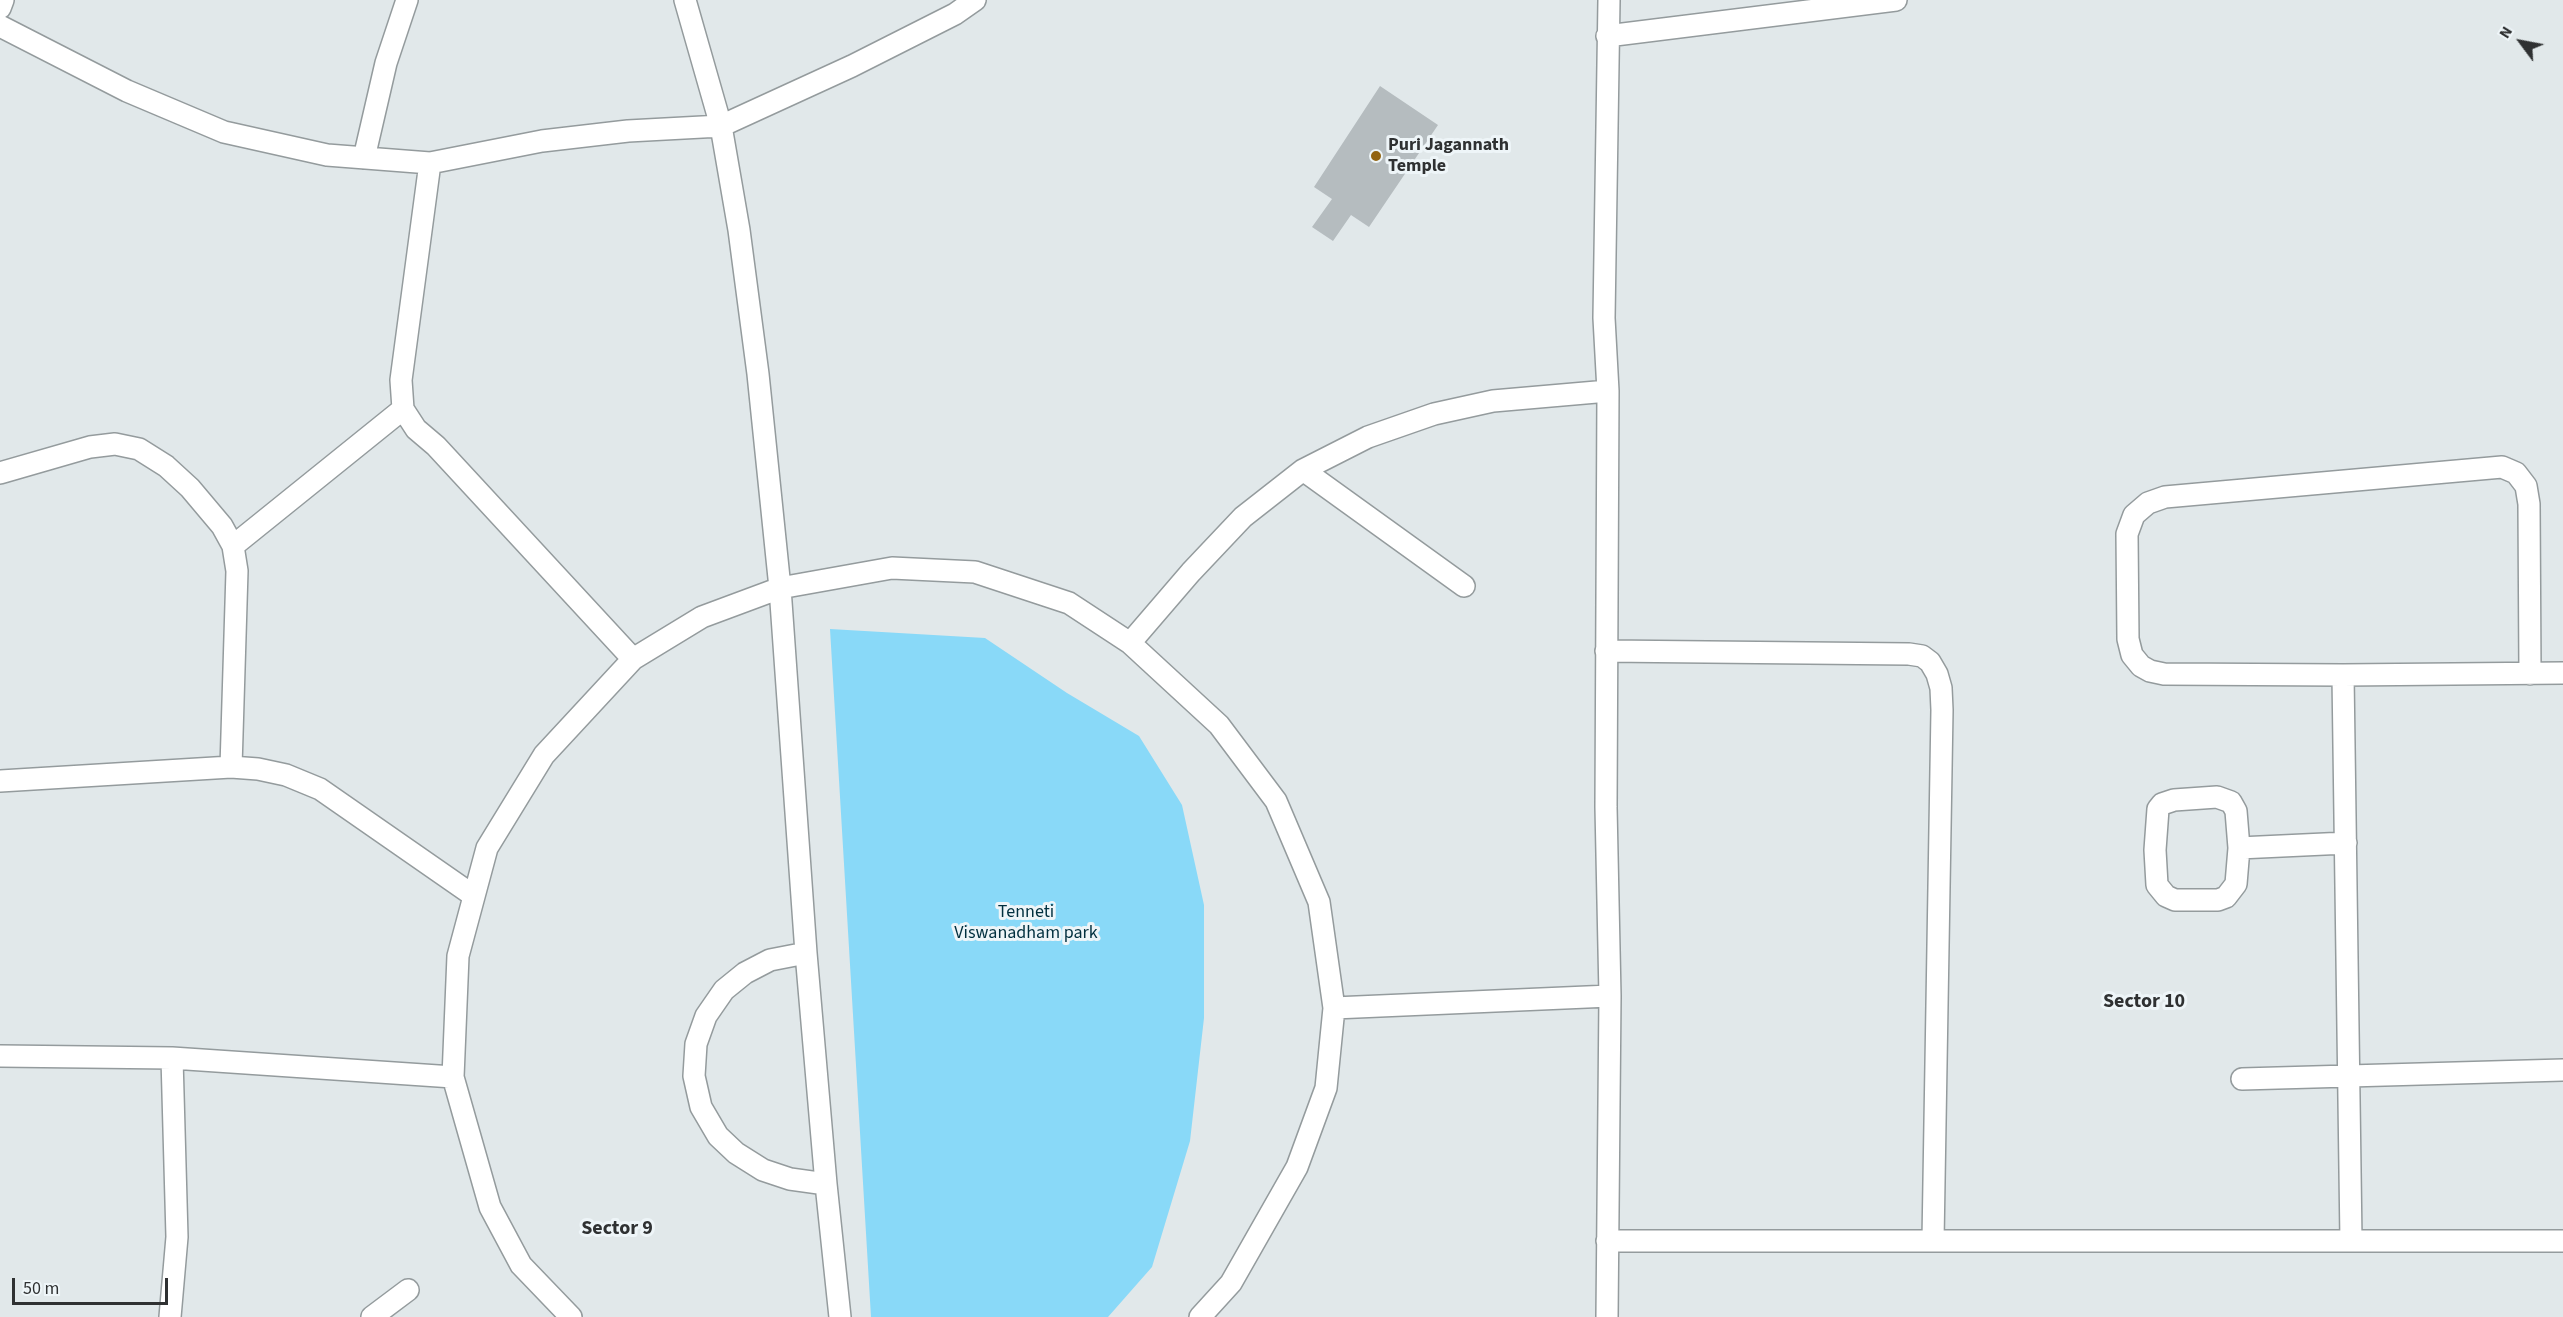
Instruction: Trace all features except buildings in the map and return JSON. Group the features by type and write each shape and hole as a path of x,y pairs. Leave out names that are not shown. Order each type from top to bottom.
{"street":[{"path":"0,8 3,0"},
{"path":"364,158 386,63 407,0"},
{"path":"685,0 721,126 739,230 756,363 780,588 826,1184 840,1317"},
{"path":"0,26 127,91 224,132 327,155 430,163 542,141 628,131 721,126 852,66 955,14 975,0"},
{"path":"1607,1317 1610,996 1606,807 1608,391 1605,318 1609,0"},
{"path":"1607,36 1896,0"},
{"path":"430,163 401,380 403,409 416,429 436,446 633,659"},
{"path":"1130,643 1191,572 1243,518 1303,470 1368,437 1434,414 1493,400 1608,391"},
{"path":"234,546 403,409"},
{"path":"0,472 90,447 115,444 139,449 166,466 190,488 222,526 234,546 237,571 231,767"},
{"path":"2530,674 2529,504 2526,486 2516,473 2502,467 2165,497 2148,503 2134,515 2127,534 2128,639 2132,655 2141,666 2164,674 2343,675 2530,674 2563,673"},
{"path":"1303,470 1464,586"},
{"path":"571,1317 520,1265 490,1207 453,1077 458,956 487,848 544,755 633,659 702,617 780,588 892,568 975,572 1069,603 1130,643 1219,725 1276,801 1319,902 1334,1008 1326,1088 1297,1167 1231,1282 1200,1317"},
{"path":"1606,651 1909,654 1922,657 1930,662 1937,674 1941,688 1942,710 1934,1240"},
{"path":"2343,675 2351,1240"},
{"path":"0,781 231,767 258,769 286,775 320,789 474,896"},
{"path":"2217,798 2231,802 2236,811 2239,848 2236,884 2226,897 2218,900 2175,900 2166,896 2157,885 2156,817 2158,810 2168,801 2217,798"},
{"path":"2239,848 2346,843"},
{"path":"807,953 770,960 745,973 724,990 706,1016 696,1044 694,1076 701,1107 718,1136 736,1153 763,1170 790,1179 826,1184"},
{"path":"1334,1008 1610,996"},
{"path":"0,1056 172,1058 453,1077"},
{"path":"170,1317 177,1237 172,1058"},
{"path":"2242,1080 2563,1070"},
{"path":"1607,1240 2563,1241"},
{"path":"372,1317 408,1290"}],"green space":[{"name":"Tenneti Viswanadham park","path":"830,629 985,638 1067,693 1139,736 1182,805 1204,905 1204,1018 1190,1141 1152,1267 1108,1317 871,1317"}],"place":[{"name":"Puri Jagannath Temple","path":"1376,156"}],"district":[{"name":"Sector 10","path":"2144,1003"},
{"name":"Sector 9","path":"617,1230"}]}
